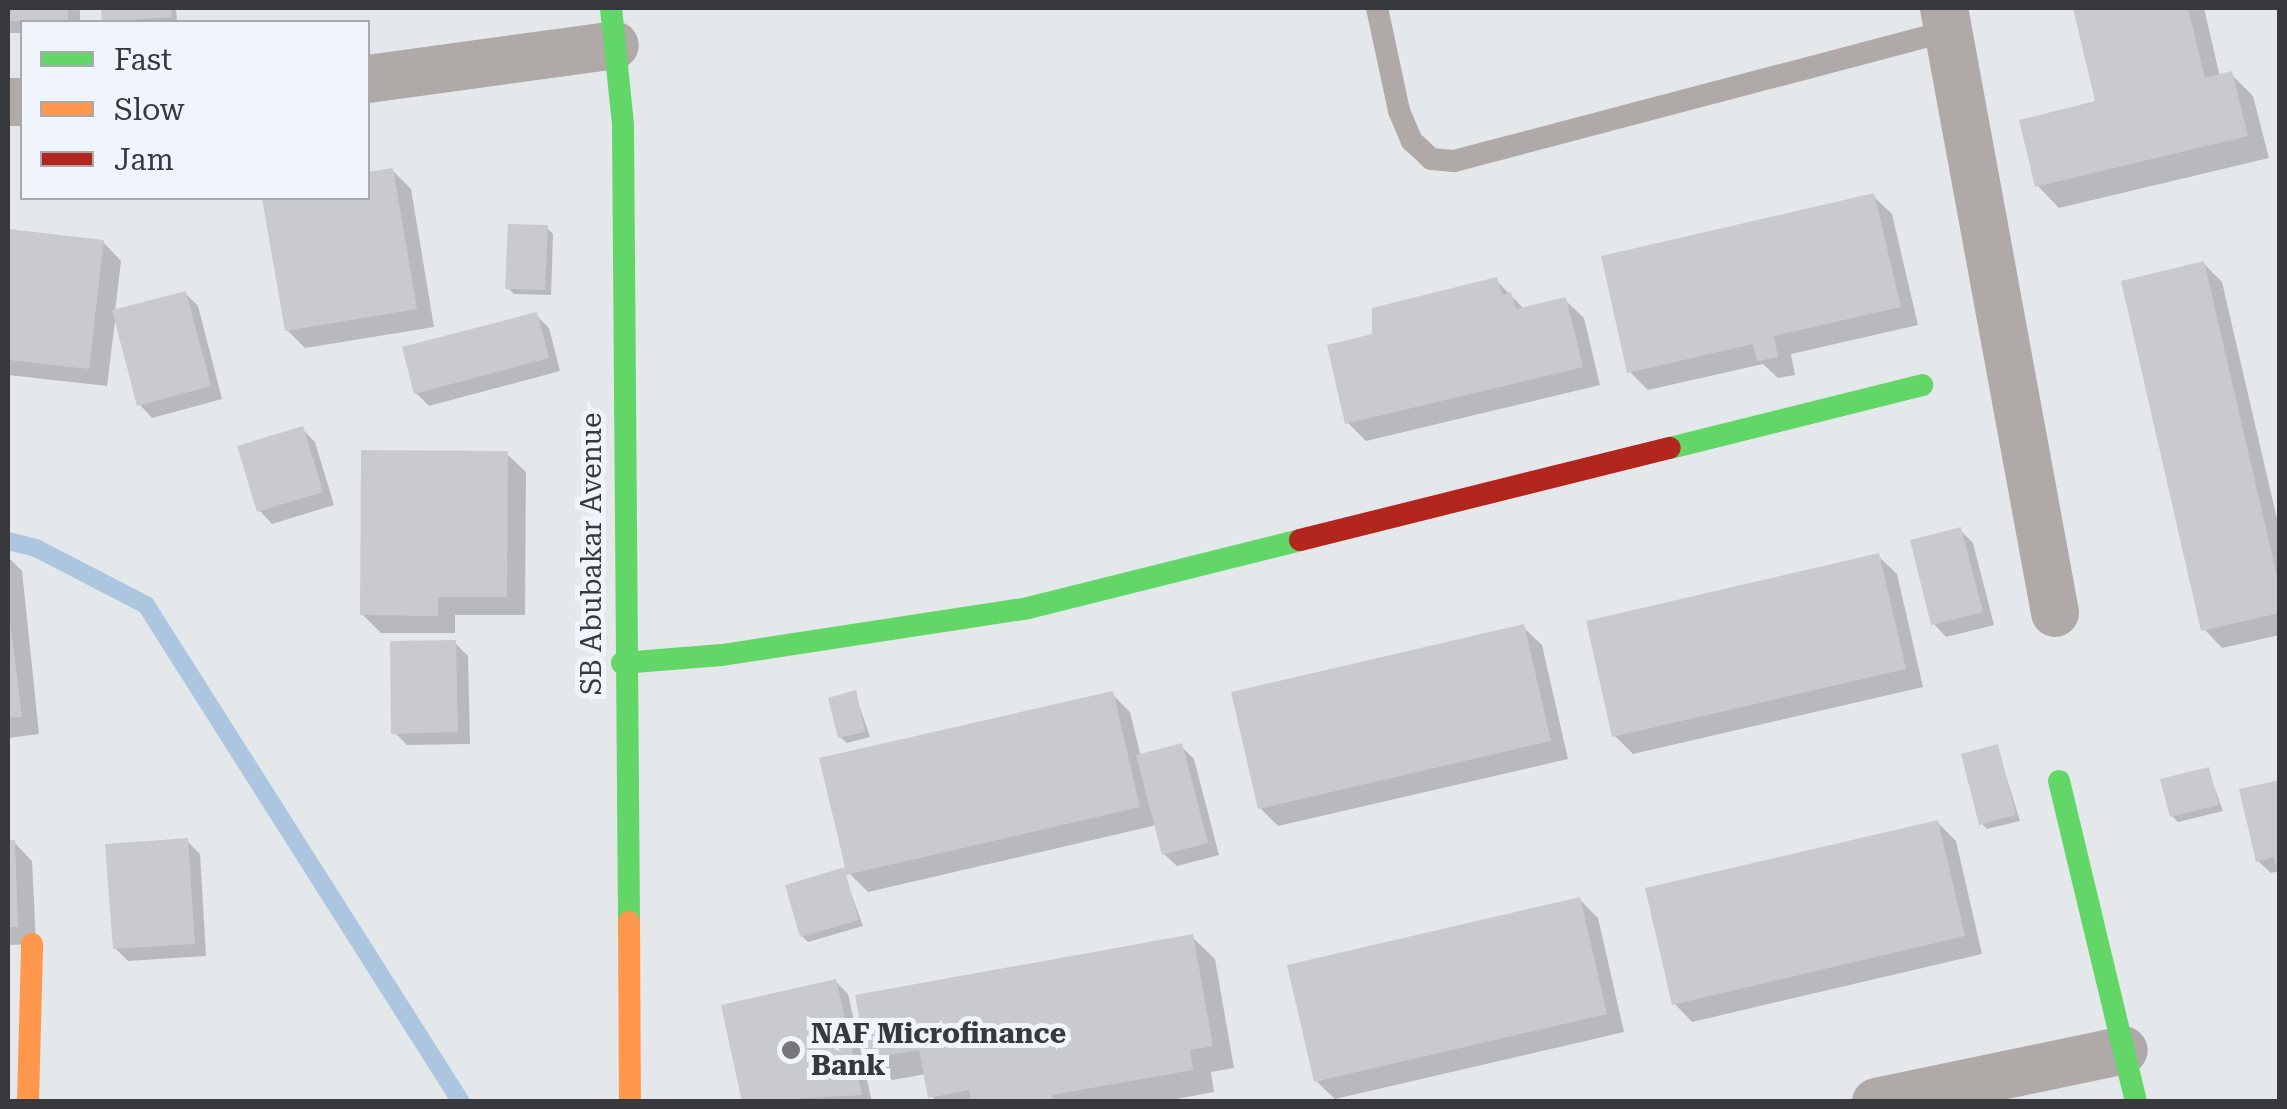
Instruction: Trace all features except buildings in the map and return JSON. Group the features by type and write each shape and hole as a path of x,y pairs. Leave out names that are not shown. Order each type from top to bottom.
{"street":[{"path":"1946,19 2055,613"},
{"path":"370,80 613,26"},
{"name":"SB Abubakar Avenue","path":"613,26 622,125 622,663 630,1102"},
{"path":"622,663 722,654 1028,608 1922,386"},
{"path":"2058,781 2136,1102"},
{"path":"28,1102 32,944"},
{"path":"1876,1102 2124,1050"}],"lane":[{"path":"1378,8 1398,111 1412,141 1430,158 1454,161 1946,19"}],"waterway":[{"path":"8,541 36,548 146,605 461,1102"}],"traffic: fast":[{"path":"611,8 623,125 629,922"},
{"path":"1670,448 1922,385"},
{"path":"622,663 722,655 1028,608 1300,540"},
{"path":"2059,781 2136,1102"}],"traffic: slow":[{"path":"629,922 630,1102"},
{"path":"28,1102 32,944"}],"traffic: jam":[{"path":"1300,540 1670,448"}],"place":[{"name":"NAF Microfinance Bank","path":"791,1050"}]}
